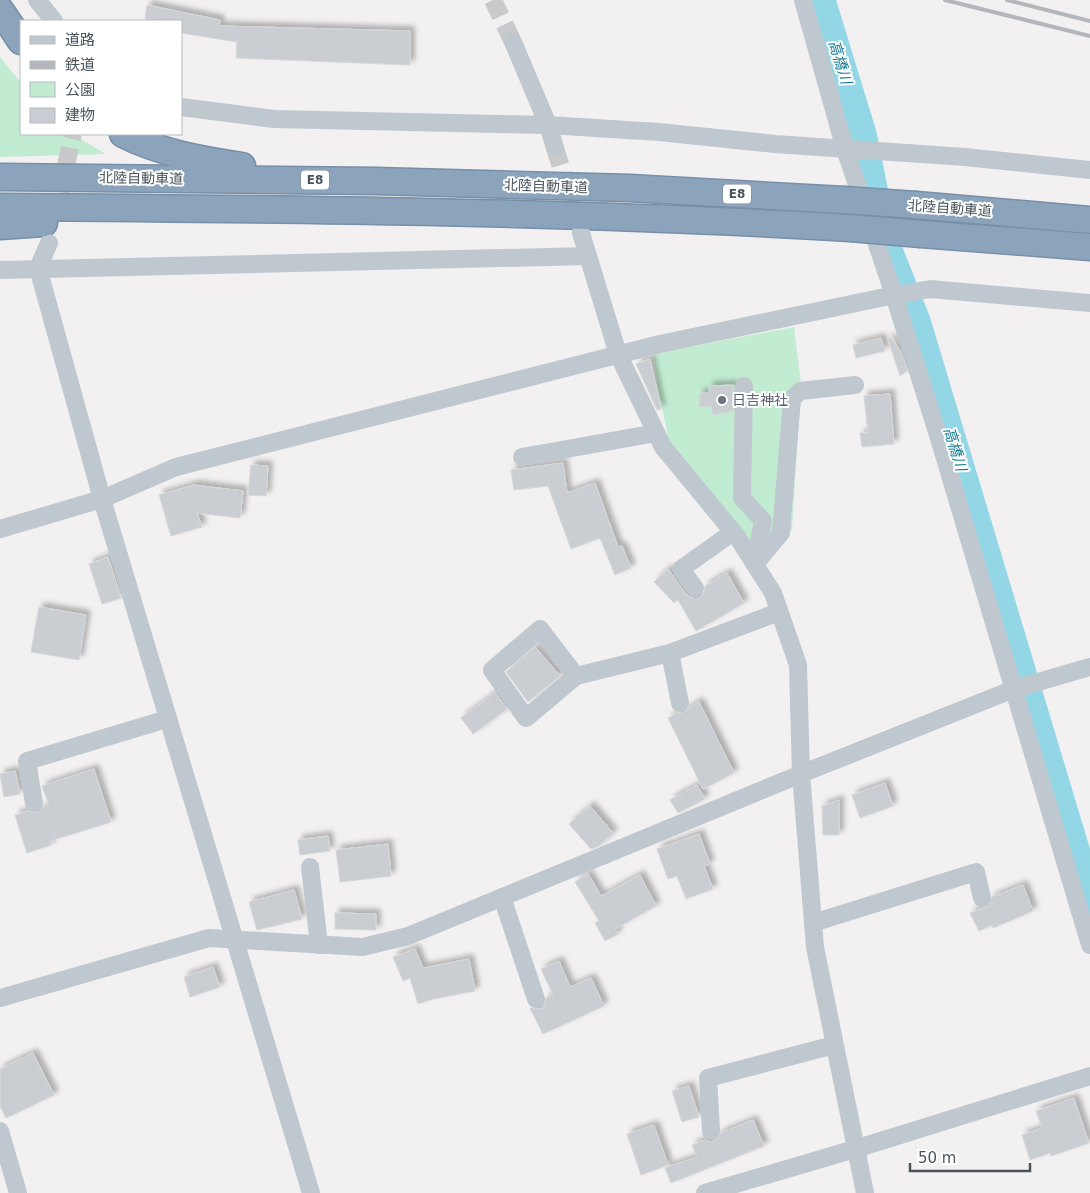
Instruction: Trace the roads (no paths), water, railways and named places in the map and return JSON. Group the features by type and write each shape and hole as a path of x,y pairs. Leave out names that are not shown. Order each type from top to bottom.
{"highway":[{"path":"0,10 20,40"},
{"path":"125,135 175,154 248,166 539,178 629,188"},
{"name":"北陸自動車道","path":"0,177 376,181 629,188 844,200 1090,220"},
{"name":"北陸自動車道","path":"0,207 379,210 615,216 851,228 1090,247"},
{"path":"0,226 102,220 379,210"}],"street":[{"path":"37,0 53,20"},
{"path":"803,0 845,149 894,295 1090,945"},
{"path":"512,42 548,125 555,148"},
{"path":"182,107 274,119 548,125 659,132 775,144 965,158 1090,170"},
{"path":"581,233 618,354 663,447 733,532 773,593 798,665 801,774 815,946 865,1193"},
{"path":"49,243 38,268 102,499 310,1193"},
{"path":"0,270 588,256"},
{"path":"0,529 102,499 176,467 618,354 894,295 930,289 1090,303"},
{"path":"744,386 742,498 764,521 754,564"},
{"path":"754,564 781,533 792,399 800,391 855,386"},
{"path":"522,457 656,433"},
{"path":"695,588 681,569 733,532"},
{"path":"576,676 540,629 492,670 526,718 576,676 670,653 779,612"},
{"path":"670,653 680,703"},
{"path":"0,998 209,938 363,947 408,936 801,774 1014,689 1090,668"},
{"path":"34,803 27,761 167,719"},
{"path":"310,867 319,944"},
{"path":"813,923 976,872 982,898"},
{"path":"502,897 536,998"},
{"path":"711,1130 708,1078 834,1045"},
{"path":"705,1193 855,1149 1090,1076"},
{"path":"0,1131 18,1193"}],"waterway":[{"name":"高橋川","path":"821,0 862,134 883,237 916,321 1090,899"}],"tunnel":[{"path":"493,0 513,42"},
{"path":"54,218 73,135"},
{"path":"555,148 579,225"}],"railway":[{"path":"945,0 1090,36"},
{"path":"1007,0 1090,21"}],"place":[{"name":"日吉神社","path":"722,400"}]}
